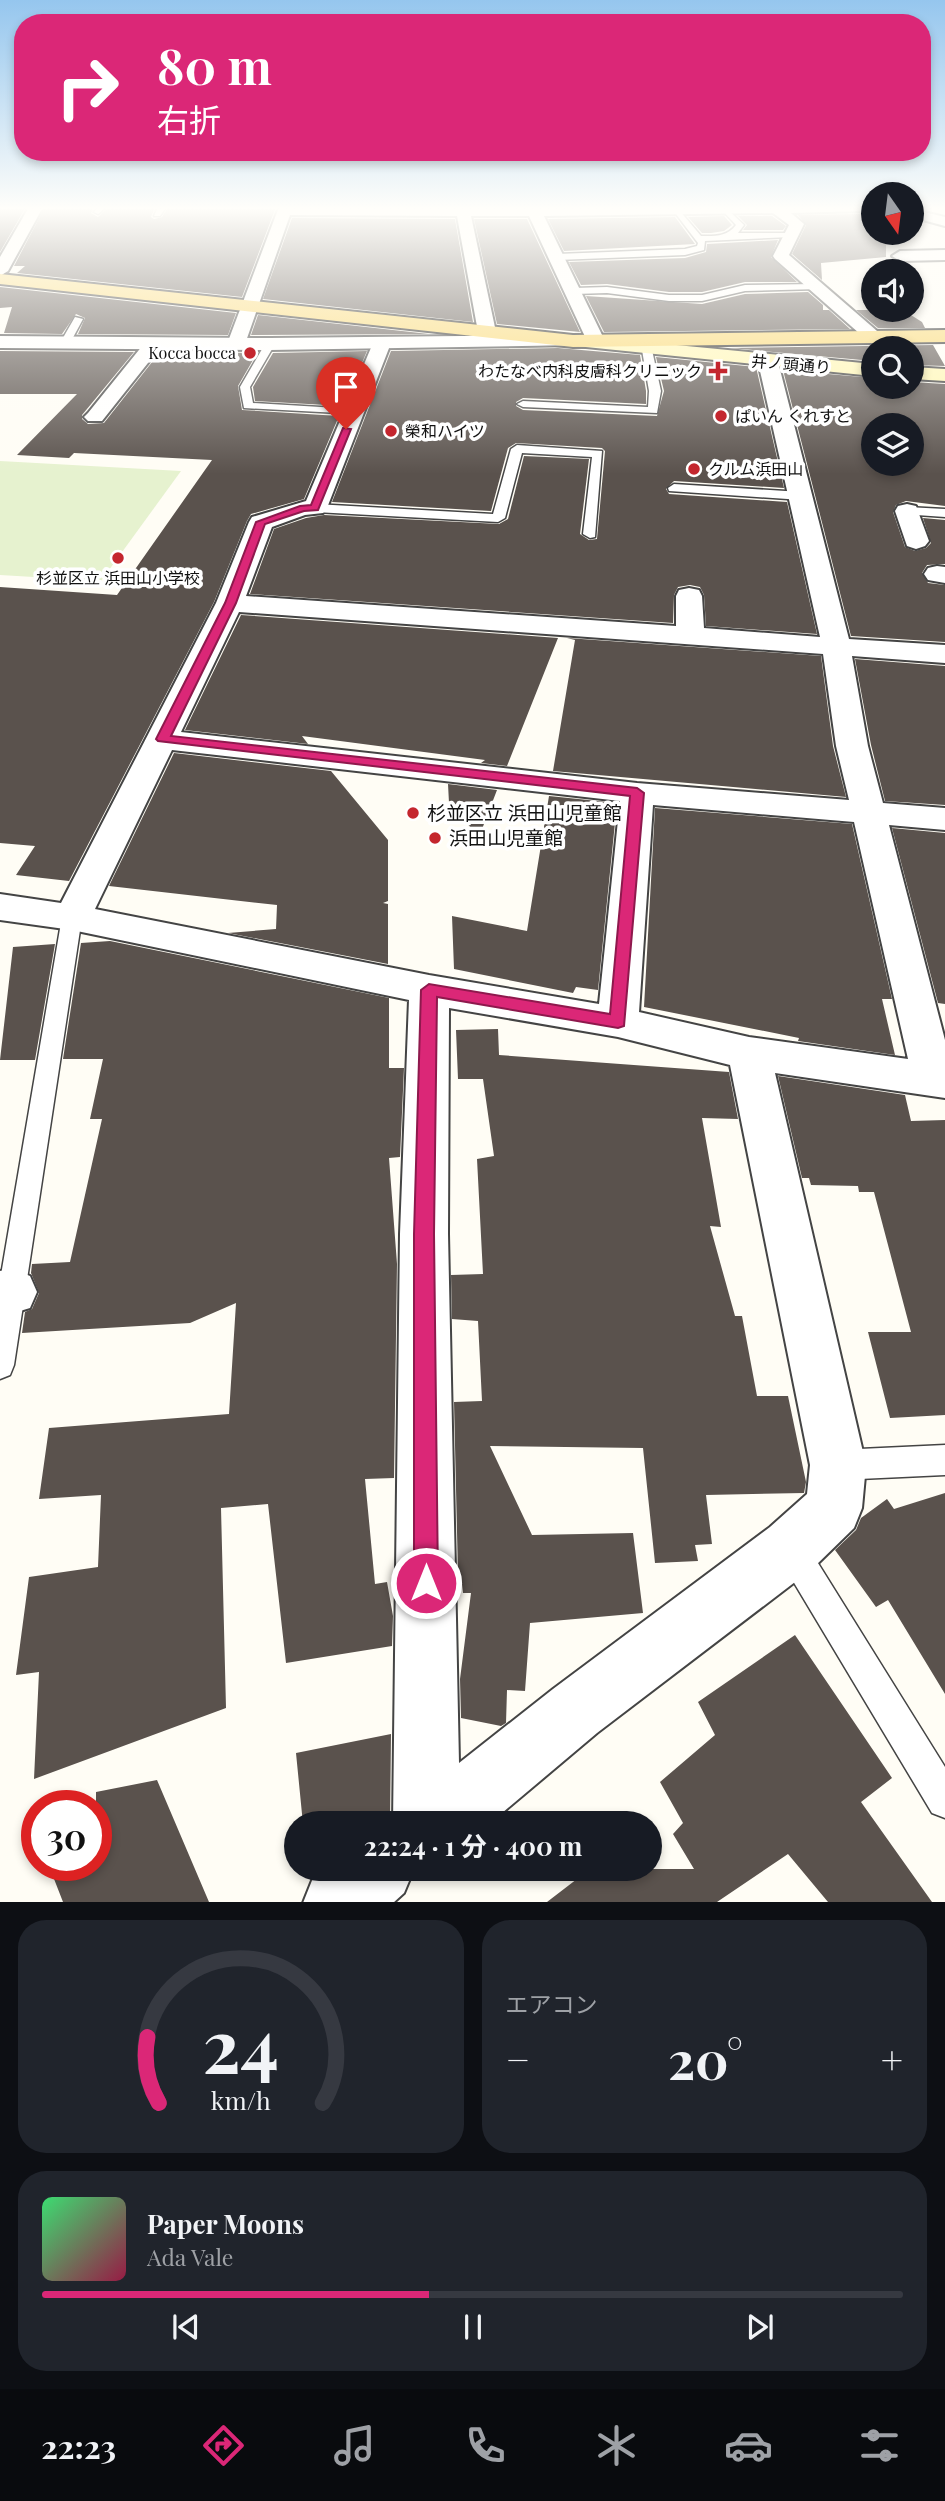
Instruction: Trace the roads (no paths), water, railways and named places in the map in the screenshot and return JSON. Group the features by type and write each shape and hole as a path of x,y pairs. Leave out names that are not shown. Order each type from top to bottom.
{"main road":[{"name":"井ノ頭通り","path":"160,296 647,350 861,369"},
{"path":"924,336 945,336"},
{"path":"573,341 861,337"},
{"path":"924,374 945,375"}],"street":[{"path":"236,344 252,296"},
{"path":"461,342 482,340 487,332 480,296"},
{"path":"576,296 596,341"},
{"path":"828,296 874,336"},
{"path":"0,342 270,344 573,341"},
{"path":"72,917 230,603 261,522 303,508 315,508 382,343"},
{"path":"95,417 154,344"},
{"path":"0,907 72,917 429,990 618,1022 749,1053 939,1080 852,746 836,645 768,362"},
{"path":"907,511 916,541"},
{"path":"689,596 690,635"},
{"path":"578,627 580,599"},
{"path":"230,603 945,654"},
{"path":"163,739 637,793 945,819"},
{"path":"618,1022 637,793"},
{"path":"427,1811 424,1234 429,990"},
{"path":"452,1811 575,1711 791,1548 834,1508 838,1465 749,1053"},
{"path":"338,1902 365,1881"}],"lane":[{"path":"654,296 702,298 712,296"},
{"path":"65,343 78,319"},
{"path":"270,344 244,387 248,407 354,412"},
{"path":"523,404 653,411 655,391 647,350"},
{"path":"315,508 498,518 517,449 598,454 590,534"},
{"path":"674,488 802,496"},
{"path":"907,511 945,513"},
{"path":"0,1365 6,1293 72,917"},
{"path":"838,1465 945,1461"},
{"path":"791,1548 945,1800"}],"place":[{"name":"Kocca bocca","path":"250,353"},
{"name":"わたなべ内科皮膚科クリニック","path":"718,371"},
{"name":"ぱいん くれすと","path":"721,416"},
{"name":"榮和ハイツ","path":"391,431"},
{"name":"クルム浜田山","path":"694,469"},
{"name":"杉並区立 浜田山小学校","path":"118,558"},
{"name":"杉並区立 浜田山児童館","path":"413,813"},
{"name":"浜田山児童館","path":"435,838"}]}
